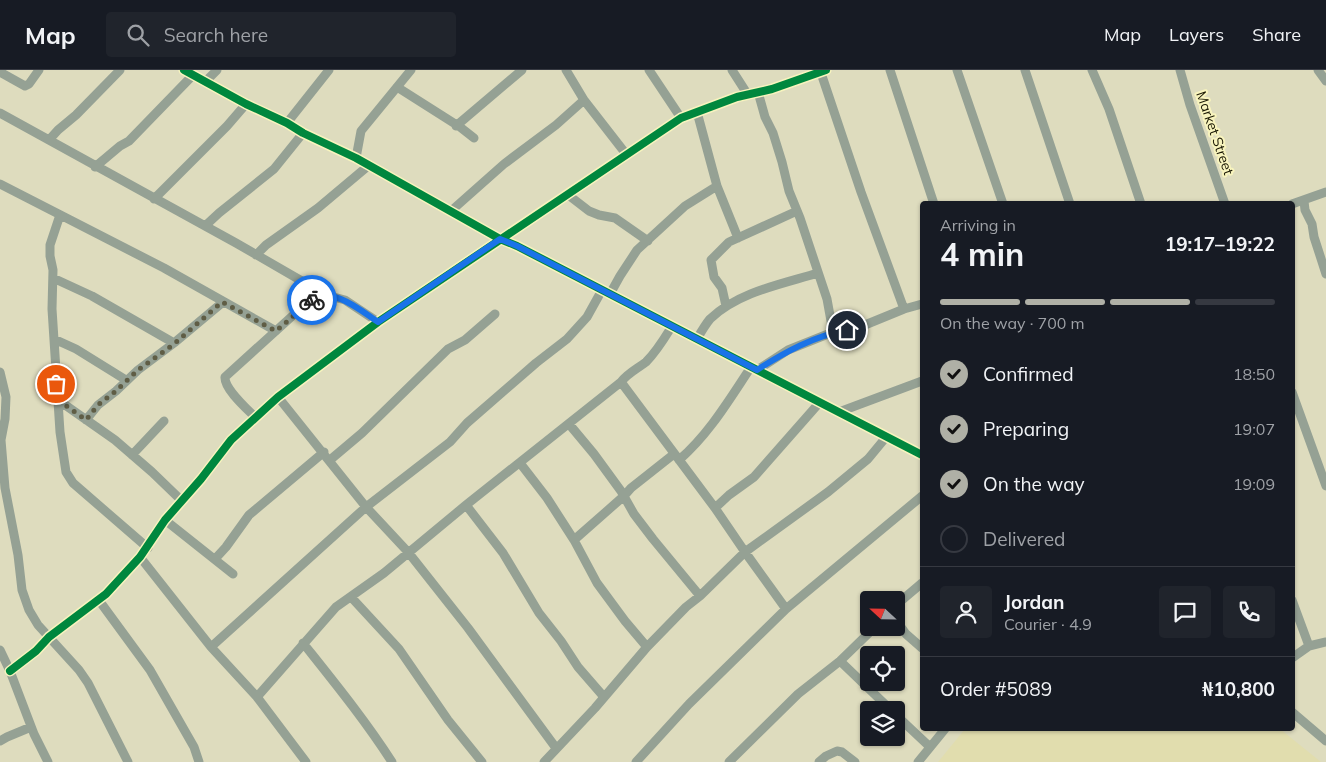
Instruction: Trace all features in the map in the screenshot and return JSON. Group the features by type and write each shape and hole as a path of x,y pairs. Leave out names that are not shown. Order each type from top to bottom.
{"street":[{"path":"0,72 25,86 29,84 39,70"},
{"path":"49,140 120,70"},
{"path":"184,70 246,104 356,158 500,239 517,246 920,454"},
{"path":"206,81 217,70"},
{"path":"287,123 329,70"},
{"path":"356,158 361,131 411,70"},
{"path":"456,126 522,70"},
{"path":"566,70 584,100 626,154"},
{"path":"649,70 681,118"},
{"path":"732,70 748,95"},
{"path":"890,70 933,201"},
{"path":"957,70 1002,201"},
{"path":"1025,70 1069,201"},
{"path":"1092,70 1108,109 1140,201"},
{"name":"Market Street","path":"1180,70 1190,105 1224,201"},
{"path":"1318,70 1325,79"},
{"path":"10,671 36,651 49,637 98,599 140,557 148,548 165,520 201,479 231,440 278,397 378,322 681,118 823,71 861,192 904,309"},
{"path":"96,167 129,141 193,75"},
{"path":"397,87 474,138"},
{"path":"758,92 765,117 780,154 789,191 827,299 834,332"},
{"path":"451,211 504,164 556,125 584,100"},
{"path":"154,199 227,126 246,104"},
{"path":"697,112 717,186 738,238"},
{"path":"0,114 205,226 326,295 345,300 378,322"},
{"path":"205,226 274,169 303,133"},
{"path":"256,255 266,245 318,208 368,166"},
{"path":"0,184 164,268 276,331"},
{"path":"211,647 366,507 450,442 467,423 536,363 568,339 620,276 638,250 685,206 717,186"},
{"path":"1295,203 1326,192"},
{"path":"567,194 589,210 599,215 615,218 648,241"},
{"path":"1304,201 1304,210 1312,224 1314,237 1326,274"},
{"path":"726,306 722,288 714,277 711,260 729,242 797,211"},
{"path":"60,215 50,245 58,400 66,472 73,483 148,548"},
{"path":"697,339 709,320 726,306 750,294 818,273"},
{"path":"53,278 92,296 174,344"},
{"path":"256,418 228,389 225,377 308,303 326,295"},
{"path":"86,420 98,405 116,391 126,380 174,344 222,302"},
{"path":"574,540 631,488 676,457 693,448 710,429 754,368 788,350 834,332 860,327 920,305"},
{"path":"330,460 362,433 448,349 465,340 495,314"},
{"path":"257,698 336,607 384,573 466,504 646,362 658,349 672,326"},
{"path":"54,339 76,349 126,380"},
{"path":"0,373 6,397 0,440 3,496 18,555 22,590 29,610 38,626 79,670 88,683 128,762"},
{"path":"621,382 786,609"},
{"path":"839,412 920,382"},
{"path":"278,397 324,452 366,507 408,552 468,628 556,748"},
{"path":"58,400 132,455 182,501"},
{"path":"1295,400 1326,486"},
{"path":"714,508 754,477 820,402"},
{"path":"132,455 164,421"},
{"path":"569,424 594,454 653,539 700,596"},
{"path":"544,762 595,708 647,647 686,607 700,596 744,552 828,492 868,459 887,436"},
{"path":"913,449 920,446"},
{"path":"215,558 249,515 324,452"},
{"path":"520,462 547,498 574,540 597,583 625,622 647,647"},
{"path":"636,762 689,704 786,609 920,498"},
{"path":"466,504 503,553 539,613 561,641 578,668 604,697"},
{"path":"165,520 234,574"},
{"path":"140,557 211,647 257,698 306,762"},
{"path":"905,598 920,584"},
{"path":"352,597 399,649 448,720 482,762"},
{"path":"98,599 150,670 194,747 199,762"},
{"path":"1295,608 1309,646"},
{"path":"905,633 920,646"},
{"path":"729,762 798,694 840,661 866,636"},
{"path":"1295,656 1309,646 1326,642"},
{"path":"303,643 341,690 392,762"},
{"path":"0,650 31,727 48,762"},
{"path":"840,661 882,701"},
{"path":"1295,715 1326,741"},
{"path":"905,723 930,747"},
{"path":"0,742 31,727"},
{"path":"918,762 943,731"},
{"path":"819,762 837,751 842,752 855,762"}],"shaded area":[{"path":"963,731 1282,731 1321,762 938,762"}],"cycle path":[{"path":"184,70 246,104 356,158 500,239 517,246 920,454"},
{"path":"10,671 36,651 49,637 106,594 140,557 165,520 201,479 231,440 278,397 378,322 681,118 737,97 772,89 826,70"}],"way so far":[{"path":"56,384 58,400 86,420 98,405 116,391 126,380 174,344 222,302 276,331 312,300"}],"route":[{"path":"312,300 326,295 345,300 378,322 500,239 757,370 788,350 834,332 847,330"}]}
